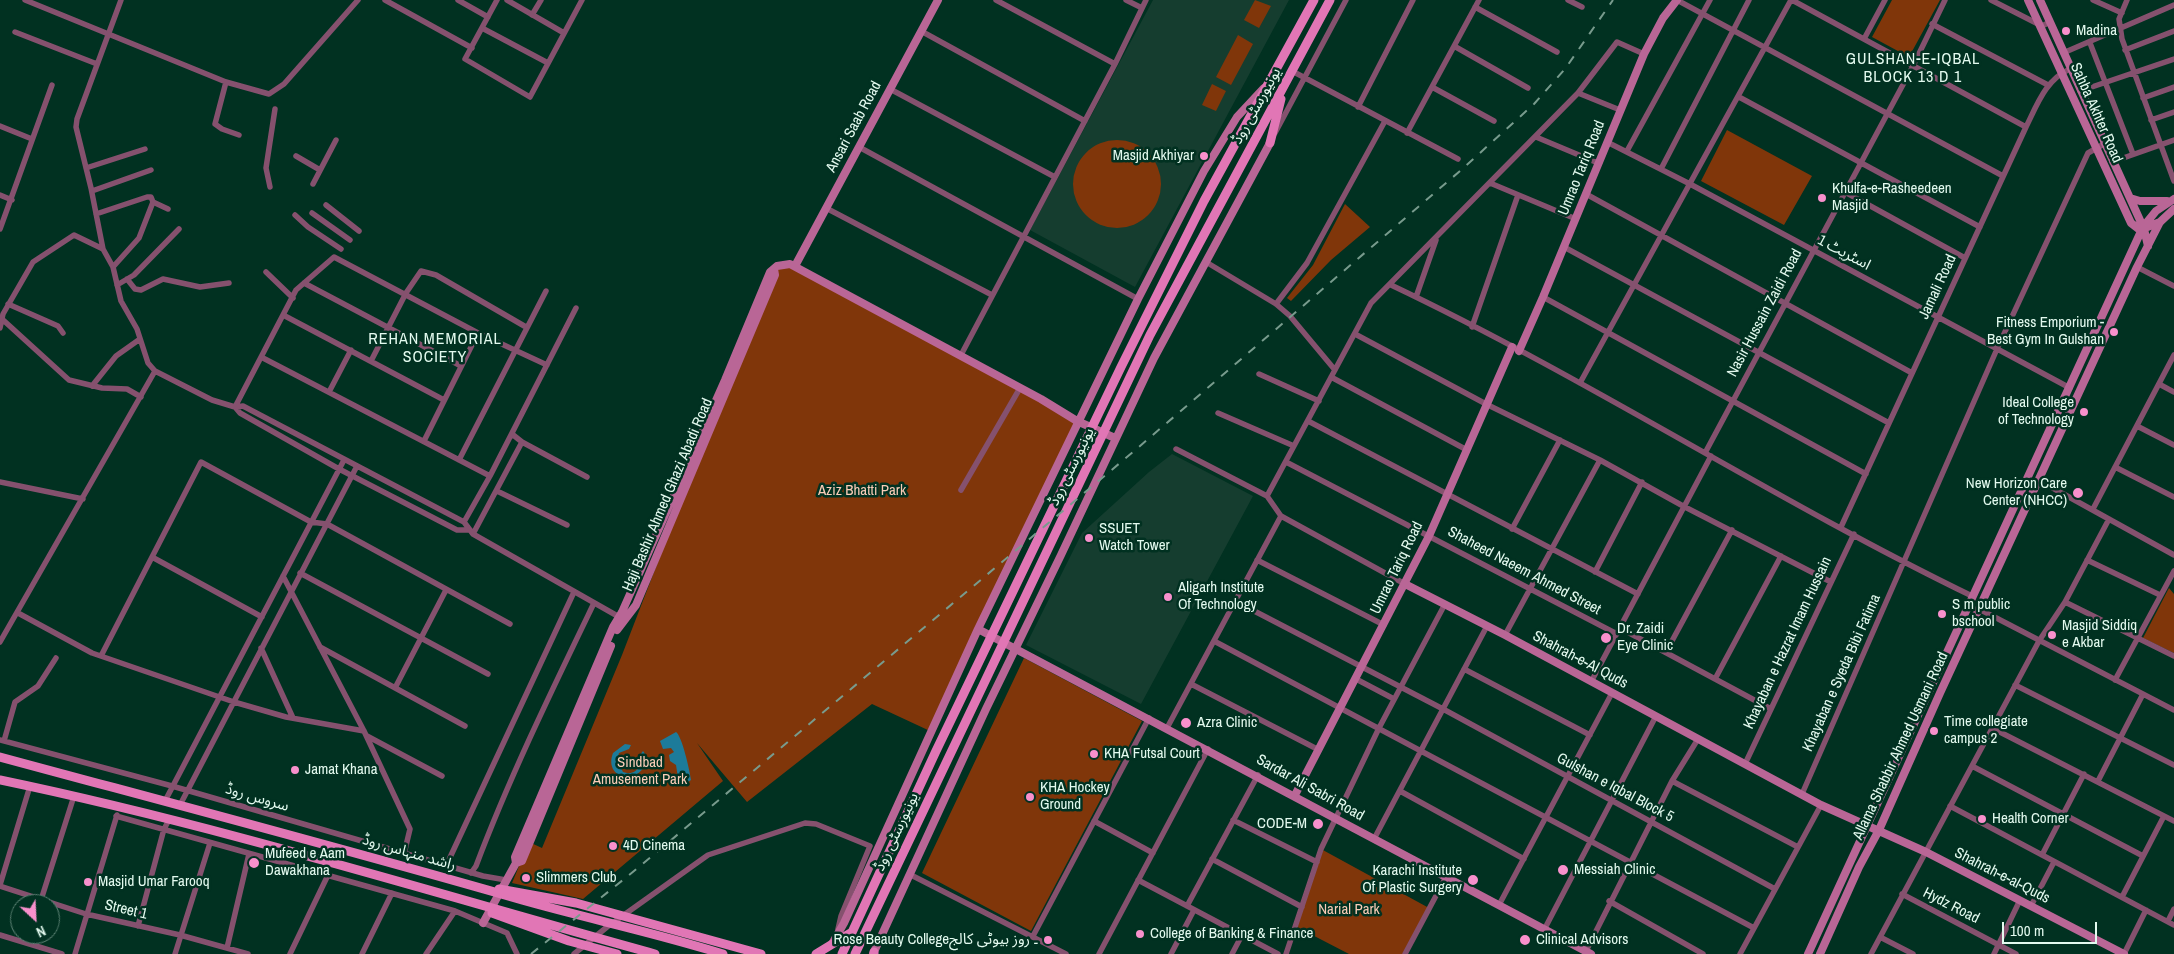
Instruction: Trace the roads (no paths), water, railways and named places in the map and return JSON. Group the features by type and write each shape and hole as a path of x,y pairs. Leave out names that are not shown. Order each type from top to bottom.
{"main road":[{"name":"یونیورسٹی روڈ","path":"842,954 936,751 1204,201 1314,0"},
{"name":"یونیورسٹی روڈ","path":"855,954 1150,335 1330,0"},
{"path":"1270,143 1284,86"},
{"name":"راشد منہاس روڈ","path":"0,757 386,860 592,919 671,937 723,954"},
{"name":"راشد منہاس روڈ","path":"0,780 74,796 117,812 168,820 380,876 654,954"},
{"path":"484,888 511,890 576,903 761,954"},
{"path":"465,901 511,921 569,942 614,953"},
{"path":"816,954 830,950 852,932"}],"street":[{"path":"25,0 108,32 226,82 269,94 284,84 358,0"},
{"path":"121,0 96,64 76,127 92,191 103,249 113,267 121,301 137,329 148,363 155,371 212,400 235,407 243,406 464,522 471,532"},
{"path":"385,0 472,48"},
{"path":"458,0 488,17"},
{"path":"497,0 465,58 530,97 582,0"},
{"path":"507,0 564,33"},
{"path":"532,15 540,0"},
{"name":"Ansari Saab Road","path":"795,266 938,0"},
{"path":"996,0 1115,64"},
{"path":"1126,0 1142,8"},
{"path":"960,355 1115,64 1146,0"},
{"path":"874,953 1015,648 1154,358 1346,0"},
{"path":"1358,107 1413,0"},
{"path":"1407,132 1479,0"},
{"path":"1568,0 1582,7"},
{"path":"1677,0 2003,176"},
{"name":"Umrao Tariq Road","path":"1295,795 1429,536 1486,404 1543,297 1644,54 1663,18 1677,0"},
{"path":"1627,152 1710,0"},
{"path":"1661,169 1749,0"},
{"path":"1580,383 1792,0 2026,127"},
{"path":"1864,39 1885,0"},
{"name":"Nasir Hussain Zaidi Road","path":"1705,453 1913,66 1945,0"},
{"path":"1991,0 2042,26 2050,22"},
{"name":"Sahba Akhter Road","path":"2028,0 2100,146 2112,162 2130,198 2148,246"},
{"name":"Sahba Akhter Road","path":"2040,0 2080,91 2128,217 2135,228 2143,229"},
{"path":"2093,0 2122,13"},
{"path":"2127,0 2119,18 2126,50 2174,181"},
{"path":"2063,52 2090,43 2174,5"},
{"path":"1475,6 1557,52"},
{"path":"1932,24 2048,84"},
{"path":"482,28 548,63"},
{"path":"921,31 1085,121"},
{"path":"2126,50 2174,31"},
{"path":"15,32 96,64"},
{"path":"1267,496 1371,303 1578,94 1617,42 1644,54"},
{"path":"2090,43 2133,154"},
{"path":"1454,46 1528,88"},
{"path":"2080,91 2174,59"},
{"name":"Jamali Road","path":"1841,527 2026,127 2048,84 2062,72 2070,69"},
{"path":"1292,71 1458,159"},
{"path":"226,82 215,124 222,130 239,135"},
{"path":"830,950 874,848 1077,421 1138,299 1204,171 1236,117 1268,83"},
{"path":"0,229 52,85"},
{"path":"1432,87 1494,121"},
{"path":"2143,98 2174,87"},
{"path":"890,89 1054,176"},
{"path":"1578,94 1620,110"},
{"path":"1739,96 1860,163 1980,226"},
{"path":"270,187 266,168 275,109"},
{"path":"2151,120 2174,112"},
{"path":"1276,304 1307,263 1385,121"},
{"path":"0,126 32,139"},
{"path":"1536,137 1598,163"},
{"path":"313,184 336,140"},
{"path":"2112,162 2174,140"},
{"name":"اسٹریٹ 1","path":"1607,142 1690,184 2070,388"},
{"name":"Khayaban e Syeda Bibi Fatima","path":"1802,794 1997,349 2088,153 2100,146"},
{"path":"859,147 1138,299"},
{"path":"86,168 145,149"},
{"path":"296,156 320,170"},
{"path":"92,191 151,170"},
{"path":"1490,183 1576,218"},
{"path":"1845,192 1965,258"},
{"path":"1586,194 1912,373"},
{"path":"0,195 12,200"},
{"path":"1472,327 1518,195"},
{"path":"96,214 147,197 151,197 154,202 168,209"},
{"path":"2130,198 2140,201 2171,200"},
{"name":"Allama Shabbir Ahmed Usmani Road","path":"1808,954 2143,229 2150,216 2171,200"},
{"path":"113,267 139,238 154,202"},
{"path":"326,205 359,231"},
{"path":"826,208 992,295"},
{"path":"2143,229 2160,222 2174,209"},
{"path":"312,213 350,240"},
{"path":"295,215 341,249"},
{"name":"Allama Shabbir Ahmed Usmani Road","path":"1820,954 1859,867 1879,830 1978,609 2160,222"},
{"path":"117,285 154,257 179,229"},
{"path":"0,328 8,304 33,262 74,235 103,249"},
{"path":"1416,297 1437,238"},
{"path":"1564,247 1889,423"},
{"path":"235,407 285,316 296,290 334,257 478,333 546,365"},
{"path":"1206,262 1276,304 1290,316 1335,370"},
{"name":"Haji Bashir Ahmed Ghazi Abadi Road","path":"483,923 516,863 514,857 622,618 770,272 777,266 790,264 795,266"},
{"path":"795,266 1077,421 1115,438"},
{"path":"2138,267 2174,286"},
{"path":"371,361 406,294 421,270 436,276 526,327"},
{"path":"266,272 293,298"},
{"path":"127,279 135,289 141,290 163,279 200,287 229,283"},
{"path":"304,283 461,366"},
{"path":"1390,285 1580,383 1904,563 1972,596"},
{"path":"460,460 546,291"},
{"path":"1543,297 1866,474"},
{"path":"8,304 58,326 63,333"},
{"path":"464,522 512,434 576,308"},
{"path":"285,316 444,400"},
{"path":"2,320 69,380 92,386 127,389 141,397"},
{"path":"424,441 478,333"},
{"path":"1355,334 1486,404 1600,460 1683,506 1831,582"},
{"path":"92,386 116,356 140,339"},
{"path":"329,392 351,350"},
{"path":"2093,509 2174,355"},
{"path":"263,358 490,476"},
{"path":"0,642 155,371"},
{"path":"1259,374 1319,401"},
{"path":"1331,377 1466,450"},
{"path":"2159,384 2174,392"},
{"path":"961,490 1020,388"},
{"path":"235,407 240,413 340,469 457,530 471,532 622,618"},
{"path":"1218,413 1294,446"},
{"path":"1308,421 1447,496 1638,594"},
{"path":"2137,426 2174,445"},
{"path":"277,434 282,427"},
{"path":"512,434 522,442 587,477"},
{"path":"1512,529 1560,440"},
{"path":"471,532 497,490 522,442"},
{"path":"1167,728 1281,516 1267,496 1176,449"},
{"path":"1591,682 1711,456"},
{"path":"166,801 172,786 344,460"},
{"path":"1505,635 1600,460"},
{"path":"101,656 201,462 311,522 327,524 510,624"},
{"name":"Shaheed Naeem Ahmed Street","path":"1286,462 1530,588 1666,652 1771,709"},
{"path":"180,806 291,589 357,466"},
{"path":"2115,467 2174,497"},
{"path":"2040,480 2174,555"},
{"path":"0,482 83,499"},
{"path":"1595,572 1642,482"},
{"path":"497,490 567,525"},
{"name":"Shahrah-e-Al Quds","path":"1281,516 1821,805 1866,826"},
{"path":"1871,954 2039,641 2065,602 2109,519"},
{"path":"1666,652 1732,530"},
{"name":"Khayaban e Hazrat Imam Hussain","path":"1745,764 1854,534"},
{"path":"1715,679 1781,556"},
{"path":"152,557 262,617"},
{"path":"1257,560 1384,625"},
{"path":"2087,560 2160,595"},
{"path":"2115,680 2174,571"},
{"path":"300,573 488,674"},
{"path":"283,576 365,734 410,829 404,854"},
{"path":"395,688 446,590"},
{"path":"446,866 574,592"},
{"name":"Gulshan e Iqbal Block 5","path":"1235,601 1443,709 1652,821 1775,890"},
{"path":"2065,602 2174,656"},
{"path":"471,873 476,866 539,717 594,603"},
{"path":"1286,954 1317,862 1336,818 1379,728 1445,604"},
{"path":"1978,609 2174,710"},
{"path":"18,612 101,656 234,702 293,718 365,734 442,776"},
{"path":"1374,839 1488,626"},
{"name":"Sardar Ali Sabri Road","path":"978,629 1258,775 1374,839 1588,952"},
{"path":"1214,641 1754,928"},
{"path":"320,647 465,726"},
{"path":"261,648 293,718"},
{"path":"2,741 15,702 38,686 56,658"},
{"path":"1464,670 1590,735"},
{"path":"1356,679 1394,699"},
{"path":"1191,684 1319,750"},
{"path":"2015,685 2174,766"},
{"path":"1499,905 1612,693"},
{"path":"2098,781 2143,694"},
{"path":"1544,930 1656,716"},
{"path":"1033,936 1149,718"},
{"path":"1992,728 2174,821"},
{"path":"1588,952 1609,901 1672,781 1698,739"},
{"name":"سروس روڈ","path":"2,741 172,786 471,873 506,880"},
{"path":"1098,954 1208,749"},
{"path":"1972,766 2144,856"},
{"path":"2042,855 2084,774"},
{"path":"1187,906 1258,775"},
{"path":"1672,781 1798,847"},
{"path":"0,886 30,786"},
{"path":"1400,791 1524,858"},
{"path":"43,894 74,796"},
{"path":"1740,954 1821,805"},
{"path":"1950,806 2174,925"},
{"path":"75,954 117,812 210,843 455,911 507,933 517,954"},
{"path":"2122,897 2164,816"},
{"path":"138,926 168,820"},
{"path":"1234,820 1317,862"},
{"path":"1094,821 1153,852"},
{"path":"574,954 607,927 708,854 805,823 816,824 874,848"},
{"name":"Shahrah-e-al-Quds","path":"1866,826 1926,852 2124,954"},
{"path":"175,954 210,843"},
{"path":"227,948 249,854"},
{"path":"1212,859 1302,907"},
{"path":"2031,906 2054,862"},
{"path":"911,874 1066,954"},
{"path":"290,954 328,875"},
{"path":"1405,954 1446,877"},
{"path":"1138,880 1278,954"},
{"name":"Street 1","path":"0,886 23,894"},
{"path":"362,954 392,893"},
{"name":"Hydz Road","path":"1902,894 2016,954"},
{"path":"1994,954 2020,900"},
{"path":"1609,901 1703,954"},
{"name":"Street 1","path":"60,906 86,914 180,935 248,954"},
{"path":"2168,921 2174,909"},
{"path":"1171,954 1194,910"},
{"path":"2124,954 2146,910"},
{"path":"426,954 455,911"},
{"path":"0,935 62,954"},
{"path":"1232,954 1242,935"},
{"path":"1880,937 1913,954"}],"water":[{"path":"676,732 683,747 691,780 685,784 678,778 676,765 670,761 669,755 674,752 671,748 663,749 660,741"},
{"path":"625,744 631,745 629,749 619,753 617,760 623,772 631,773 637,769 641,765 640,755 643,751 645,754 645,766 640,772 627,777 621,776 612,768 611,761 613,753"}],"railway":[{"path":"531,954 639,867 1133,452 1460,171 1534,104 1565,69 1613,0"}],"place":[{"name":"Madina","path":"2066,31"},
{"name":"Masjid Akhiyar","path":"1204,156"},
{"name":"Khulfa-e-Rasheedeen Masjid","path":"1822,198"},
{"name":"Fitness Emporium - Best Gym In Gulshan","path":"2114,332"},
{"name":"Ideal College of Technology","path":"2084,412"},
{"name":"New Horizon Care Center (NHCC)","path":"2078,493"},
{"name":"SSUET Watch Tower","path":"1089,538"},
{"name":"Aligarh Institute Of Technology","path":"1168,597"},
{"name":"S m public bschool","path":"1942,614"},
{"name":"Masjid Siddiq e Akbar","path":"2052,635"},
{"name":"Dr. Zaidi Eye Clinic","path":"1606,638"},
{"name":"Azra Clinic","path":"1186,723"},
{"name":"Time collegiate campus 2","path":"1934,731"},
{"name":"KHA Futsal Court","path":"1094,754"},
{"name":"Jamat Khana","path":"295,770"},
{"name":"KHA Hockey Ground","path":"1030,797"},
{"name":"Health Corner","path":"1982,819"},
{"name":"CODE-M","path":"1318,824"},
{"name":"4D Cinema","path":"613,846"},
{"name":"Mufeed e Aam Dawakhana","path":"254,863"},
{"name":"Messiah Clinic","path":"1563,870"},
{"name":"Slimmers Club","path":"526,878"},
{"name":"Karachi Institute Of Plastic Surgery","path":"1473,880"},
{"name":"Masjid Umar Farooq","path":"88,882"},
{"name":"College of Banking & Finance","path":"1140,934"},
{"name":"Rose Beauty College۔ روز بیوٹی کالج","path":"1048,940"},
{"name":"Clinical Advisors","path":"1525,940"}],"district":[{"name":"GULSHAN-E-IQBAL BLOCK 13 D 1","path":"1913,69"},
{"name":"REHAN MEMORIAL SOCIETY","path":"435,349"}],"park label":[{"name":"Aziz Bhatti Park","path":"862,491"},
{"name":"Sindbad Amusement Park","path":"640,772"},
{"name":"Narial Park","path":"1349,910"}]}
